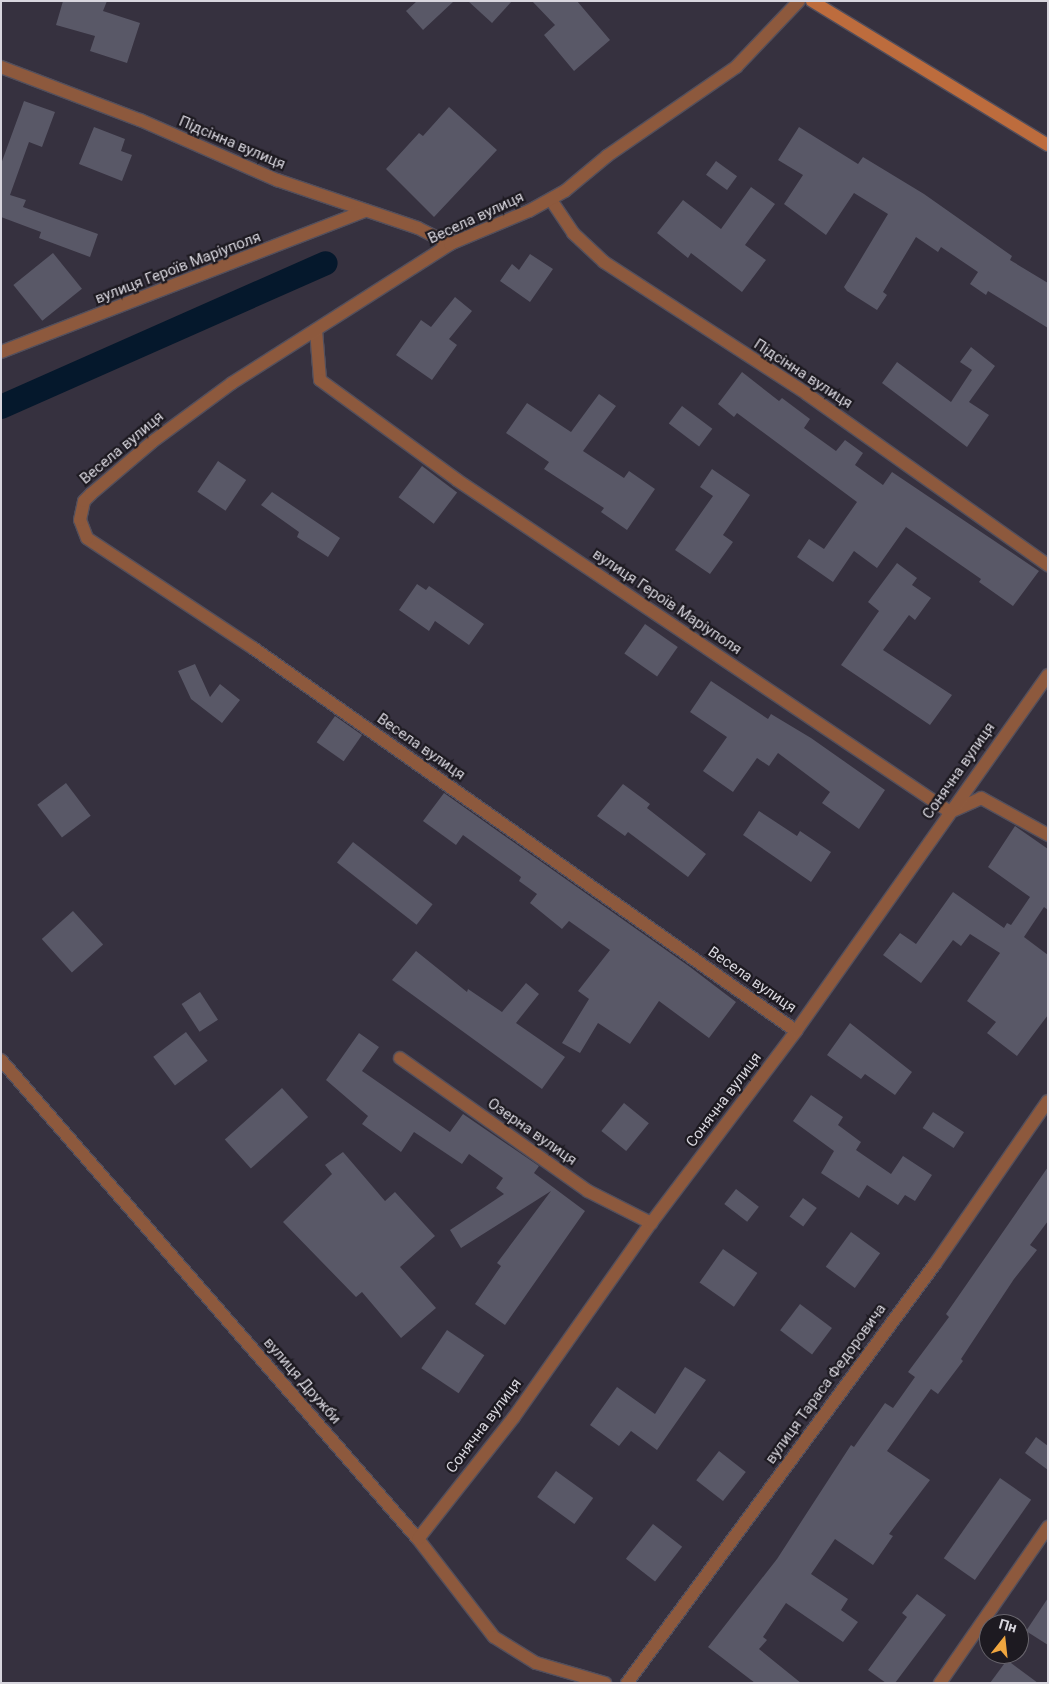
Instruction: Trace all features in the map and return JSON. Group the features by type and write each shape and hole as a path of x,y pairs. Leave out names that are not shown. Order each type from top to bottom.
{"main road":[{"path":"812,1 1048,145"}],"street":[{"name":"Весела вулиця","path":"796,1031 252,648 87,538 80,520 84,501 90,494 152,442 232,383 450,244 552,200 607,156 736,67 799,1"},
{"name":"Підсінна вулиця","path":"1,67 140,120 276,180 418,228 450,244"},
{"name":"Підсінна вулиця","path":"552,200 573,233 604,262 807,394 1048,565"},
{"name":"вулиця Героїв Маріуполя","path":"1,352 365,211"},
{"name":"вулиця Героїв Маріуполя","path":"316,330 320,380 457,480 950,812"},
{"name":"Сонячна вулиця","path":"418,1539 514,1417 651,1223 796,1031 1048,675"},
{"path":"950,812 981,798 1048,835"},
{"name":"Озерна вулиця","path":"400,1058 588,1191 651,1223"},
{"name":"вулиця Дружби","path":"1,1060 418,1539 494,1637 536,1663 605,1683"},
{"name":"вулиця Тараса Федоровича","path":"627,1683 935,1264 1048,1101"},
{"path":"940,1683 1048,1527"}],"building":[{"path":"63,1 107,1 103,11 140,23 127,63 90,51 95,36 56,25"},
{"path":"417,1 454,1 423,30 406,11"},
{"path":"468,1 512,1 492,23"},
{"path":"532,1 577,1 610,40 574,71 544,35 555,25"},
{"path":"24,101 55,112 42,147 29,142 10,195 26,200 23,207 98,234 90,257 39,238 41,232 1,217 1,164"},
{"path":"449,107 497,150 434,217 386,169 419,133 423,136"},
{"path":"94,127 125,139 121,151 132,155 122,181 79,164"},
{"path":"799,127 858,164 863,157 924,194 1012,256 1010,260 1048,283 1048,328 988,291 986,295 970,284 978,272 941,247 938,252 916,237 883,292 887,295 877,310 847,291 844,287 888,214 854,193 826,235 784,204 803,175 778,160"},
{"path":"716,161 737,176 727,190 706,175"},
{"path":"751,187 775,204 745,245 766,260 742,292 691,253 688,258 657,233 683,200 721,229"},
{"path":"53,253 82,289 42,321 13,285"},
{"path":"530,254 553,269 530,302 500,281 512,264 519,270"},
{"path":"455,297 472,311 449,339 457,345 432,380 396,355 421,320 431,327"},
{"path":"971,347 995,366 969,402 989,415 967,447 882,383 897,362 951,402 972,370 960,362"},
{"path":"742,372 779,401 782,398 810,419 804,428 836,451 845,440 863,453 855,465 883,485 892,472 1039,571 1013,606 979,582 981,579 906,527 877,568 854,551 833,582 797,557 809,539 824,549 857,502 737,413 734,417 718,404"},
{"path":"599,394 616,406 583,451 624,478 629,471 655,489 627,530 601,512 604,508 544,469 549,462 506,433 527,403 571,432"},
{"path":"682,406 712,429 699,446 669,424"},
{"path":"218,461 246,480 225,511 197,492"},
{"path":"422,466 457,492 434,524 399,497"},
{"path":"712,469 750,495 723,535 733,542 710,574 675,550 713,496 700,487"},
{"path":"272,492 340,538 328,557 297,537 299,532 261,505"},
{"path":"897,563 917,578 912,585 931,598 915,620 909,615 883,650 952,695 930,725 841,665 879,611 868,602"},
{"path":"417,584 426,590 429,586 484,624 469,645 435,621 429,631 399,610"},
{"path":"645,624 678,647 657,676 624,653"},
{"path":"195,664 210,697 220,684 240,700 222,723 191,699 178,671"},
{"path":"711,681 768,719 771,714 811,738 885,790 859,829 822,803 830,792 778,753 769,766 757,758 733,792 703,771 727,737 690,712"},
{"path":"335,716 362,735 344,761 317,742"},
{"path":"66,783 91,816 62,837 37,805"},
{"path":"623,784 650,804 647,808 706,854 688,877 628,832 625,836 597,816"},
{"path":"444,793 690,967 736,1002 709,1038 659,1001 630,1044 598,1023 580,1053 562,1043 589,999 578,991 610,950 569,921 562,929 530,903 537,894 519,881 521,877 463,835 456,845 423,821"},
{"path":"759,811 797,836 800,831 831,852 811,882 743,835"},
{"path":"1015,826 1048,849 1048,910 1044,907 1024,937 1048,955 1048,1015 1017,1056 987,1033 996,1022 967,1001 1000,953 970,934 961,946 953,940 921,983 883,955 900,933 916,944 953,892 1004,928 1007,923 1011,925 1030,897 988,867"},
{"path":"353,842 433,904 417,925 337,862"},
{"path":"73,911 103,944 72,973 42,939"},
{"path":"416,951 467,992 468,989 502,1012 526,983 539,994 516,1023 565,1057 542,1089 392,980"},
{"path":"200,992 218,1020 200,1032 182,1004"},
{"path":"850,1023 912,1072 895,1095 865,1074 861,1079 827,1055"},
{"path":"186,1032 208,1061 175,1085 153,1057"},
{"path":"359,1033 379,1047 362,1071 450,1132 463,1114 539,1166 534,1173 585,1211 505,1325 475,1304 501,1266 497,1263 551,1191 461,1248 450,1230 504,1194 496,1188 503,1178 469,1154 462,1164 414,1132 401,1152 362,1124 368,1116 326,1080"},
{"path":"282,1088 308,1117 251,1169 225,1140"},
{"path":"811,1095 843,1117 838,1125 861,1142 856,1150 891,1174 903,1156 932,1175 915,1201 905,1195 898,1205 867,1185 859,1198 821,1173 834,1151 793,1121"},
{"path":"624,1103 649,1123 626,1151 601,1131"},
{"path":"933,1112 964,1132 954,1148 923,1128"},
{"path":"343,1152 385,1201 395,1192 435,1236 400,1267 436,1308 401,1338 362,1292 356,1297 283,1222 332,1174 325,1165"},
{"path":"1048,1167 1048,1221 1030,1245 1037,1250 1014,1279 961,1359 963,1361 938,1394 931,1389 887,1451 930,1480 889,1534 893,1536 873,1565 835,1539 811,1574 848,1599 841,1610 858,1622 843,1642 786,1603 763,1637 767,1640 759,1649 801,1683 755,1683 708,1647 777,1559 851,1445 854,1447 885,1403 893,1408 915,1377 908,1372 949,1317 946,1314"},
{"path":"736,1189 759,1207 747,1222 724,1204"},
{"path":"803,1198 817,1208 803,1227 789,1217"},
{"path":"851,1232 880,1253 855,1288 826,1267"},
{"path":"723,1249 757,1273 734,1307 699,1283"},
{"path":"800,1304 832,1328 812,1354 780,1330"},
{"path":"447,1330 484,1355 459,1393 421,1368"},
{"path":"685,1367 706,1380 657,1450 631,1431 619,1446 590,1425 617,1387 655,1414"},
{"path":"1036,1437 1048,1446 1048,1470 1025,1453"},
{"path":"719,1451 746,1472 723,1501 696,1480"},
{"path":"556,1471 593,1498 574,1524 537,1497"},
{"path":"1000,1478 1031,1500 975,1580 944,1558"},
{"path":"653,1524 682,1547 655,1581 626,1559"},
{"path":"917,1594 946,1615 895,1683 886,1683 868,1670 907,1617 902,1613"},
{"path":"1048,1598 1048,1645 1029,1633 1029,1626"},
{"path":"1004,1664 1012,1664 1038,1683 990,1683"}],"waterway":[{"path":"1,407 326,263"}]}
